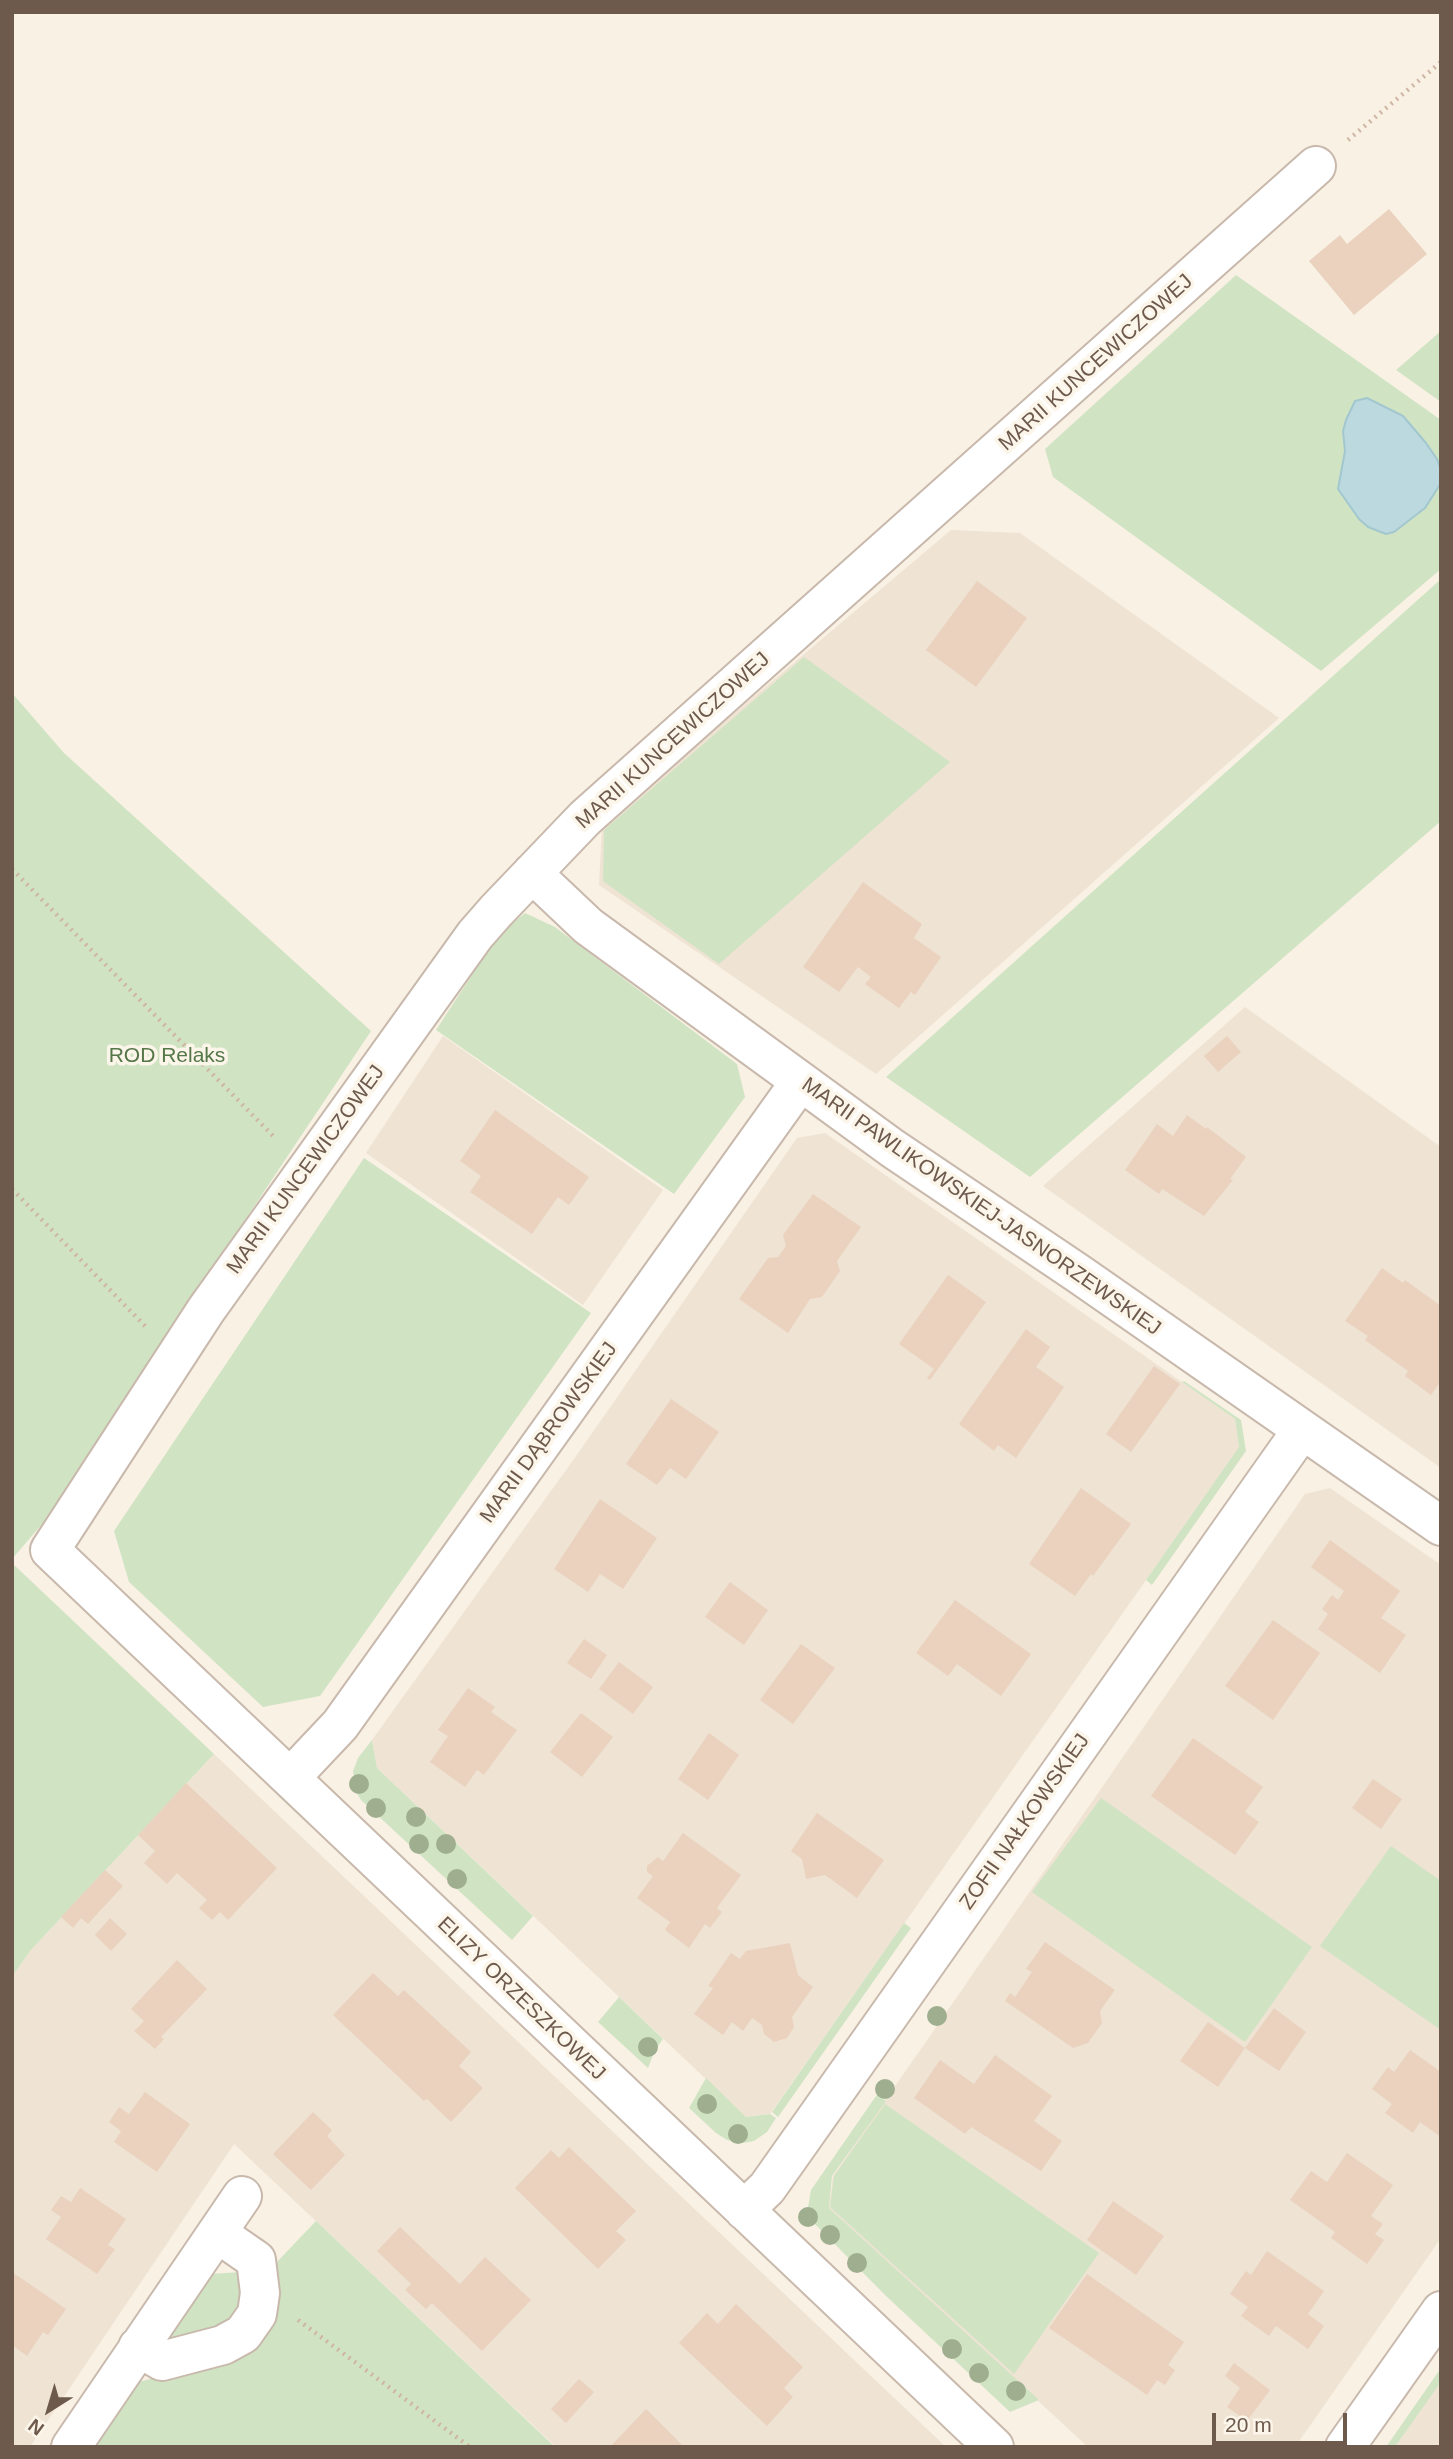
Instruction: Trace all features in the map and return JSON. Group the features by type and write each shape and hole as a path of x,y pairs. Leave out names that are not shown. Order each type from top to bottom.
{"street":[{"name":"MARII KUNCEWICZOWEJ","path":"50,1550 206,1310 475,934 585,818 1316,166"},
{"name":"MARII PAWLIKOWSKIEJ-JASNORZEWSKIEJ","path":"532,873 588,926 800,1082 1441,1526"},
{"name":"MARII DĄBROWSKIEJ","path":"289,1778 340,1724 800,1082"},
{"name":"ZOFII NAŁKOWSKIEJ","path":"744,2210 774,2178 1302,1430"},
{"name":"ELIZY ORZESZKOWEJ","path":"50,1550 994,2447"},
{"path":"71,2447 242,2196"},
{"path":"138,2347 162,2361 223,2345 243,2334 257,2314 260,2293 256,2260 217,2233"},
{"path":"1345,2447 1441,2311"}],"path":[{"path":"1316,166 1441,61"},
{"path":"12,869 283,1146"},
{"path":"12,1189 147,1327"},
{"path":"260,2293 470,2447"}],"shaded area":[{"path":"951,530 1020,533 1279,718 876,1074 599,885 602,825"},
{"path":"1245,1007 1441,1147 1441,1468 1043,1186"},
{"path":"443,1036 663,1190 583,1305 366,1153"},
{"path":"825,1133 1235,1419 1239,1448 770,2114 746,2117 377,1768 372,1740 579,1452 797,1138"},
{"path":"1330,1488 1441,1565 1441,2238 1295,2447 1088,2447 829,2208 833,2176 1305,1494"},
{"path":"214,1754 946,2447 556,2447 234,2144 30,2447 12,2447 12,1977 30,1951"},
{"path":"1441,2381 1441,2447 1395,2447"}],"green space":[{"path":"1236,275 1441,420 1441,569 1321,671 1053,477 1045,449"},
{"path":"1441,331 1441,402 1396,370"},
{"path":"1441,579 1441,821 1030,1177 886,1077"},
{"path":"804,657 950,762 719,964 603,881 604,830"},
{"name":"ROD Relaks","path":"12,693 64,753 371,1031 43,1523 12,1559"},
{"path":"525,913 555,927 737,1064 745,1097 674,1194 436,1030 498,935"},
{"path":"364,1158 591,1313 320,1696 263,1707 129,1582 114,1531"},
{"path":"1182,1382 1241,1420 1246,1451 1152,1585 1146,1580 1239,1447 1235,1419"},
{"path":"12,1563 214,1754 30,1951 12,1977"},
{"path":"372,1740 377,1768 533,1916 512,1940 361,1800 356,1792 353,1771 358,1758"},
{"path":"1101,1798 1312,1947 1245,2042 1032,1892"},
{"path":"1391,1846 1441,1881 1441,2030 1320,1946"},
{"path":"904,1923 911,1928 778,2117 772,2112"},
{"path":"619,1997 663,2039 648,2068 598,2022"},
{"path":"706,2078 746,2117 770,2114 776,2118 767,2132 754,2141 743,2143 727,2140 716,2133 689,2108"},
{"path":"885,2083 891,2087 883,2099 886,2101 832,2176 829,2208 1039,2400 1010,2412 885,2295 810,2219 806,2221 804,2215 807,2213 811,2190"},
{"path":"885,2104 1099,2253 1014,2374 830,2207 834,2176"},
{"path":"316,2221 555,2447 95,2447 138,2382 222,2361 275,2264"},
{"path":"241,2272 252,2294 226,2327 161,2347 210,2274"},
{"path":"1441,2368 1441,2382 1395,2447 1386,2447"}],"water":[{"path":"1367,398 1403,416 1426,443 1441,470 1441,483 1425,508 1394,532 1386,534 1368,527 1359,519 1338,489 1345,451 1343,431 1346,420 1355,401"}],"building":[{"path":"1389,209 1427,254 1354,315 1309,261 1340,235 1347,244"},
{"path":"977,581 1027,618 976,687 926,650"},
{"path":"863,882 922,924 914,938 941,957 915,995 911,992 899,1008 865,984 871,977 858,967 839,992 803,967"},
{"path":"1227,1036 1241,1052 1218,1072 1204,1056"},
{"path":"495,1110 589,1177 569,1205 558,1197 532,1234 470,1192 481,1176 460,1161"},
{"path":"1187,1115 1246,1157 1230,1179 1233,1180 1204,1216 1162,1189 1159,1194 1125,1170 1157,1124 1173,1136"},
{"path":"813,1194 861,1227 837,1261 840,1271 822,1297 810,1299 788,1333 739,1299 768,1258 778,1257 786,1246 783,1235"},
{"path":"1382,1268 1403,1283 1405,1280 1441,1306 1441,1381 1431,1395 1405,1376 1408,1371 1365,1340 1368,1336 1345,1321"},
{"path":"948,1275 986,1302 930,1380 927,1378 934,1369 899,1344"},
{"path":"1026,1329 1050,1347 1036,1367 1064,1387 1016,1458 998,1445 994,1451 959,1424"},
{"path":"1154,1366 1180,1384 1131,1452 1106,1434"},
{"path":"671,1399 719,1432 686,1479 670,1468 657,1485 626,1464"},
{"path":"1081,1488 1131,1524 1075,1596 1029,1564"},
{"path":"600,1499 657,1538 623,1589 600,1574 588,1592 554,1569"},
{"path":"1330,1540 1400,1591 1381,1618 1406,1635 1380,1673 1318,1629 1328,1614 1322,1609 1332,1595 1338,1600 1344,1591 1311,1567"},
{"path":"730,1582 768,1610 744,1645 705,1617"},
{"path":"955,1600 1031,1654 1001,1696 957,1664 948,1676 916,1653"},
{"path":"1273,1620 1320,1653 1273,1720 1225,1686"},
{"path":"584,1639 607,1655 591,1679 567,1663"},
{"path":"801,1644 835,1668 793,1724 760,1700"},
{"path":"619,1662 653,1687 633,1714 599,1689"},
{"path":"468,1688 495,1707 491,1712 517,1730 484,1775 477,1770 465,1787 430,1762 448,1736 438,1730"},
{"path":"581,1713 613,1737 582,1777 550,1752"},
{"path":"709,1733 739,1755 708,1800 678,1779"},
{"path":"1193,1738 1263,1787 1245,1812 1259,1822 1235,1855 1151,1796"},
{"path":"1373,1779 1402,1799 1381,1829 1352,1808"},
{"path":"186,1783 277,1868 228,1920 220,1912 212,1920 199,1908 207,1900 177,1873 167,1884 144,1863 155,1851 138,1835"},
{"path":"817,1813 884,1860 857,1898 825,1875 806,1879 802,1859 791,1851"},
{"path":"683,1833 741,1875 717,1908 722,1912 710,1928 705,1924 689,1948 665,1930 670,1922 637,1898 653,1876 647,1872 647,1866 658,1857 663,1861"},
{"path":"105,1870 123,1886 88,1924 81,1918 73,1928 61,1917"},
{"path":"110,1918 127,1934 111,1951 95,1935"},
{"path":"1045,1942 1115,1990 1100,2011 1102,2023 1088,2043 1073,2048 1005,2001 1010,1993 1015,1997 1032,1972 1026,1969"},
{"path":"790,1943 798,1975 813,1987 792,2017 794,2027 787,2038 774,2042 764,2034 762,2025 752,2018 743,2031 732,2022 723,2035 694,2014 713,1988 708,1986 731,1953 740,1959 746,1951"},
{"path":"177,1960 207,1989 161,2037 164,2039 155,2049 134,2031 144,2021 131,2009"},
{"path":"373,1973 398,1996 404,1990 471,2052 459,2066 483,2088 451,2122 427,2099 424,2101 333,2015"},
{"path":"1274,2008 1306,2032 1279,2071 1245,2048"},
{"path":"1208,2022 1245,2048 1218,2087 1180,2061"},
{"path":"1410,2050 1441,2072 1441,2137 1420,2122 1413,2133 1385,2113 1392,2104 1372,2089 1388,2067 1394,2072"},
{"path":"995,2055 1052,2096 1034,2121 1062,2141 1041,2171 971,2127 965,2134 914,2098 940,2060 974,2084"},
{"path":"145,2092 190,2124 157,2172 114,2142 121,2131 109,2122 119,2107 129,2114"},
{"path":"313,2112 332,2130 327,2136 345,2155 311,2190 273,2154"},
{"path":"569,2147 636,2211 616,2231 626,2240 598,2269 515,2188 551,2150 559,2158"},
{"path":"1347,2153 1393,2185 1371,2216 1383,2224 1375,2234 1384,2240 1367,2264 1331,2238 1335,2232 1290,2200 1311,2171 1327,2182"},
{"path":"80,2188 126,2219 108,2245 115,2249 97,2274 46,2239 61,2217 51,2210 61,2196 71,2202"},
{"path":"1113,2201 1164,2236 1136,2275 1087,2240"},
{"path":"400,2227 460,2284 485,2257 531,2300 482,2351 432,2303 426,2309 405,2290 411,2284 377,2251"},
{"path":"1267,2251 1324,2291 1308,2314 1324,2326 1308,2349 1276,2326 1269,2336 1241,2316 1248,2307 1230,2294 1246,2271 1251,2275"},
{"path":"12,2272 66,2309 48,2335 43,2332 27,2356 12,2345"},
{"path":"1087,2274 1184,2342 1168,2365 1175,2370 1165,2385 1157,2380 1147,2395 1049,2328"},
{"path":"736,2304 803,2367 784,2388 793,2397 767,2426 679,2343 707,2313 718,2324"},
{"path":"1234,2363 1270,2390 1247,2421 1227,2407 1240,2388 1225,2376"},
{"path":"579,2379 594,2392 566,2423 551,2409"},
{"path":"646,2409 684,2447 610,2447"}]}
